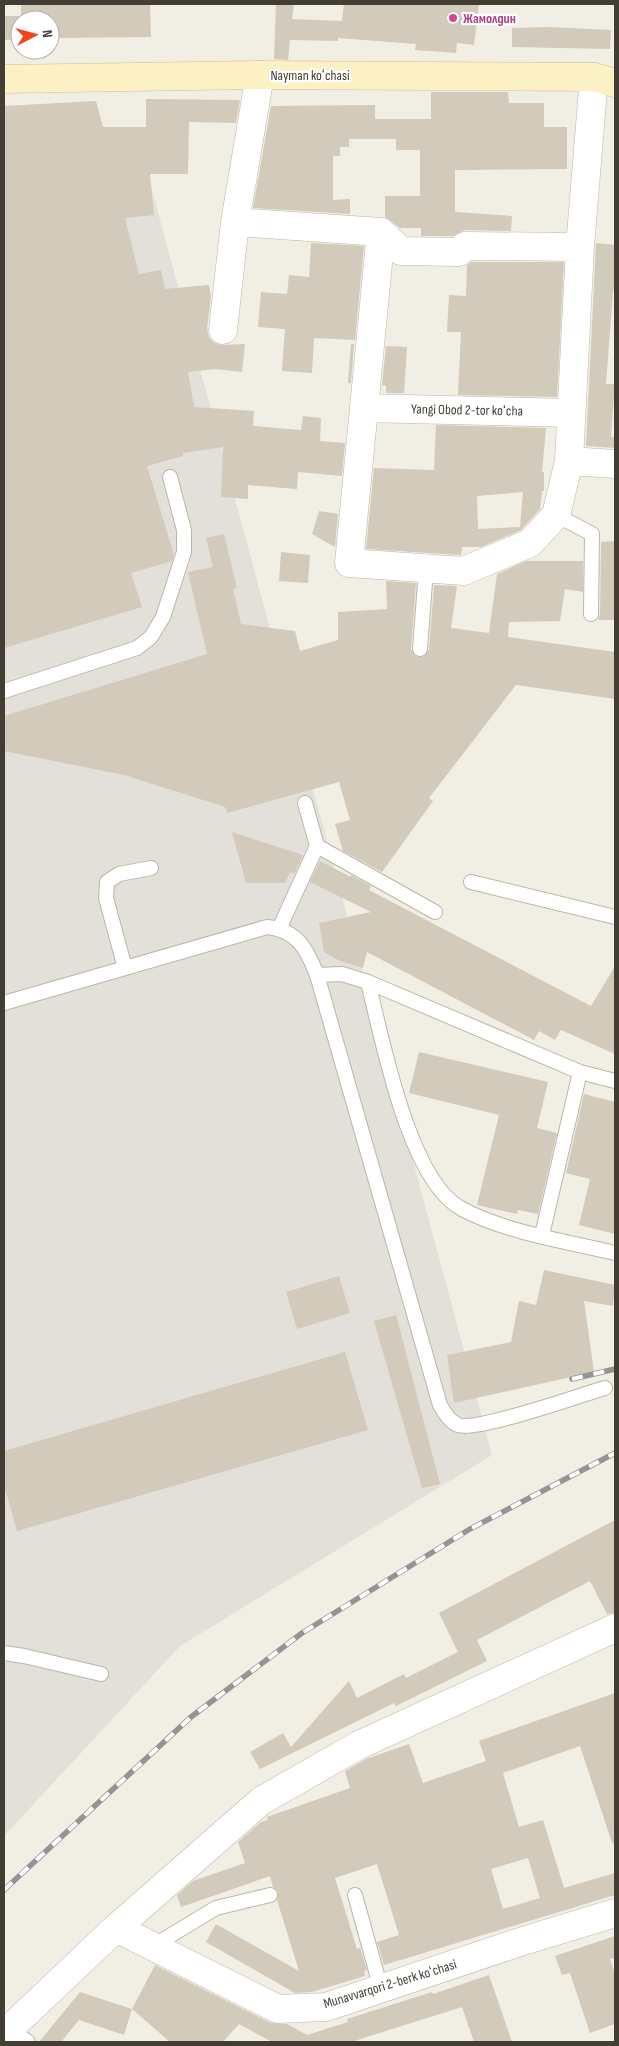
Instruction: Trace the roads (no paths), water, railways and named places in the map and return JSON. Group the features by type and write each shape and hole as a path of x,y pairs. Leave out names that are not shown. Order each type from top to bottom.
{"main road":[{"name":"Nayman koʻchasi","path":"4,79 260,75 605,80"}],"street":[{"path":"223,330 236,222 260,75"},
{"path":"381,232 349,563 464,571 530,543 556,515 569,461 580,247 605,80"},
{"path":"236,222 381,232 402,251 459,252 465,246 580,247"},
{"name":"Yangi Obod 2-tor koʻcha","path":"364,408 571,413"},
{"path":"569,461 615,464"},
{"path":"14,2035 116,1928 261,1801 359,1745 615,1628"},
{"name":"Munavvarqori 2-berk koʻchasi","path":"116,1928 278,2009 326,2007 526,1940 615,1913"}],"lane":[{"path":"4,691 137,648 151,637 163,617 184,552 184,530 170,477"},
{"path":"556,515 592,534 591,614"},
{"path":"420,649 426,568"},
{"path":"279,929 317,846 305,803"},
{"path":"317,846 435,912"},
{"path":"126,968 106,898 107,882 119,874 152,868"},
{"path":"471,882 615,917"},
{"path":"4,1003 254,929 279,929 302,943 316,975 440,1405 448,1419 459,1425 486,1423 605,1388"},
{"path":"316,975 342,974 368,982 580,1072 615,1081"},
{"path":"368,982 397,1094 414,1144 438,1189 460,1208 492,1222 615,1253"},
{"path":"542,1235 580,1072"},
{"path":"4,1653 102,1674"},
{"path":"153,1946 216,1908 270,1895"},
{"path":"355,1895 381,1989"}],"railway":[{"path":"572,1379 615,1369"},
{"path":"4,1890 191,1717 302,1633 470,1529 615,1453"}],"place":[{"name":"Жамолдин","path":"453,18"}]}
